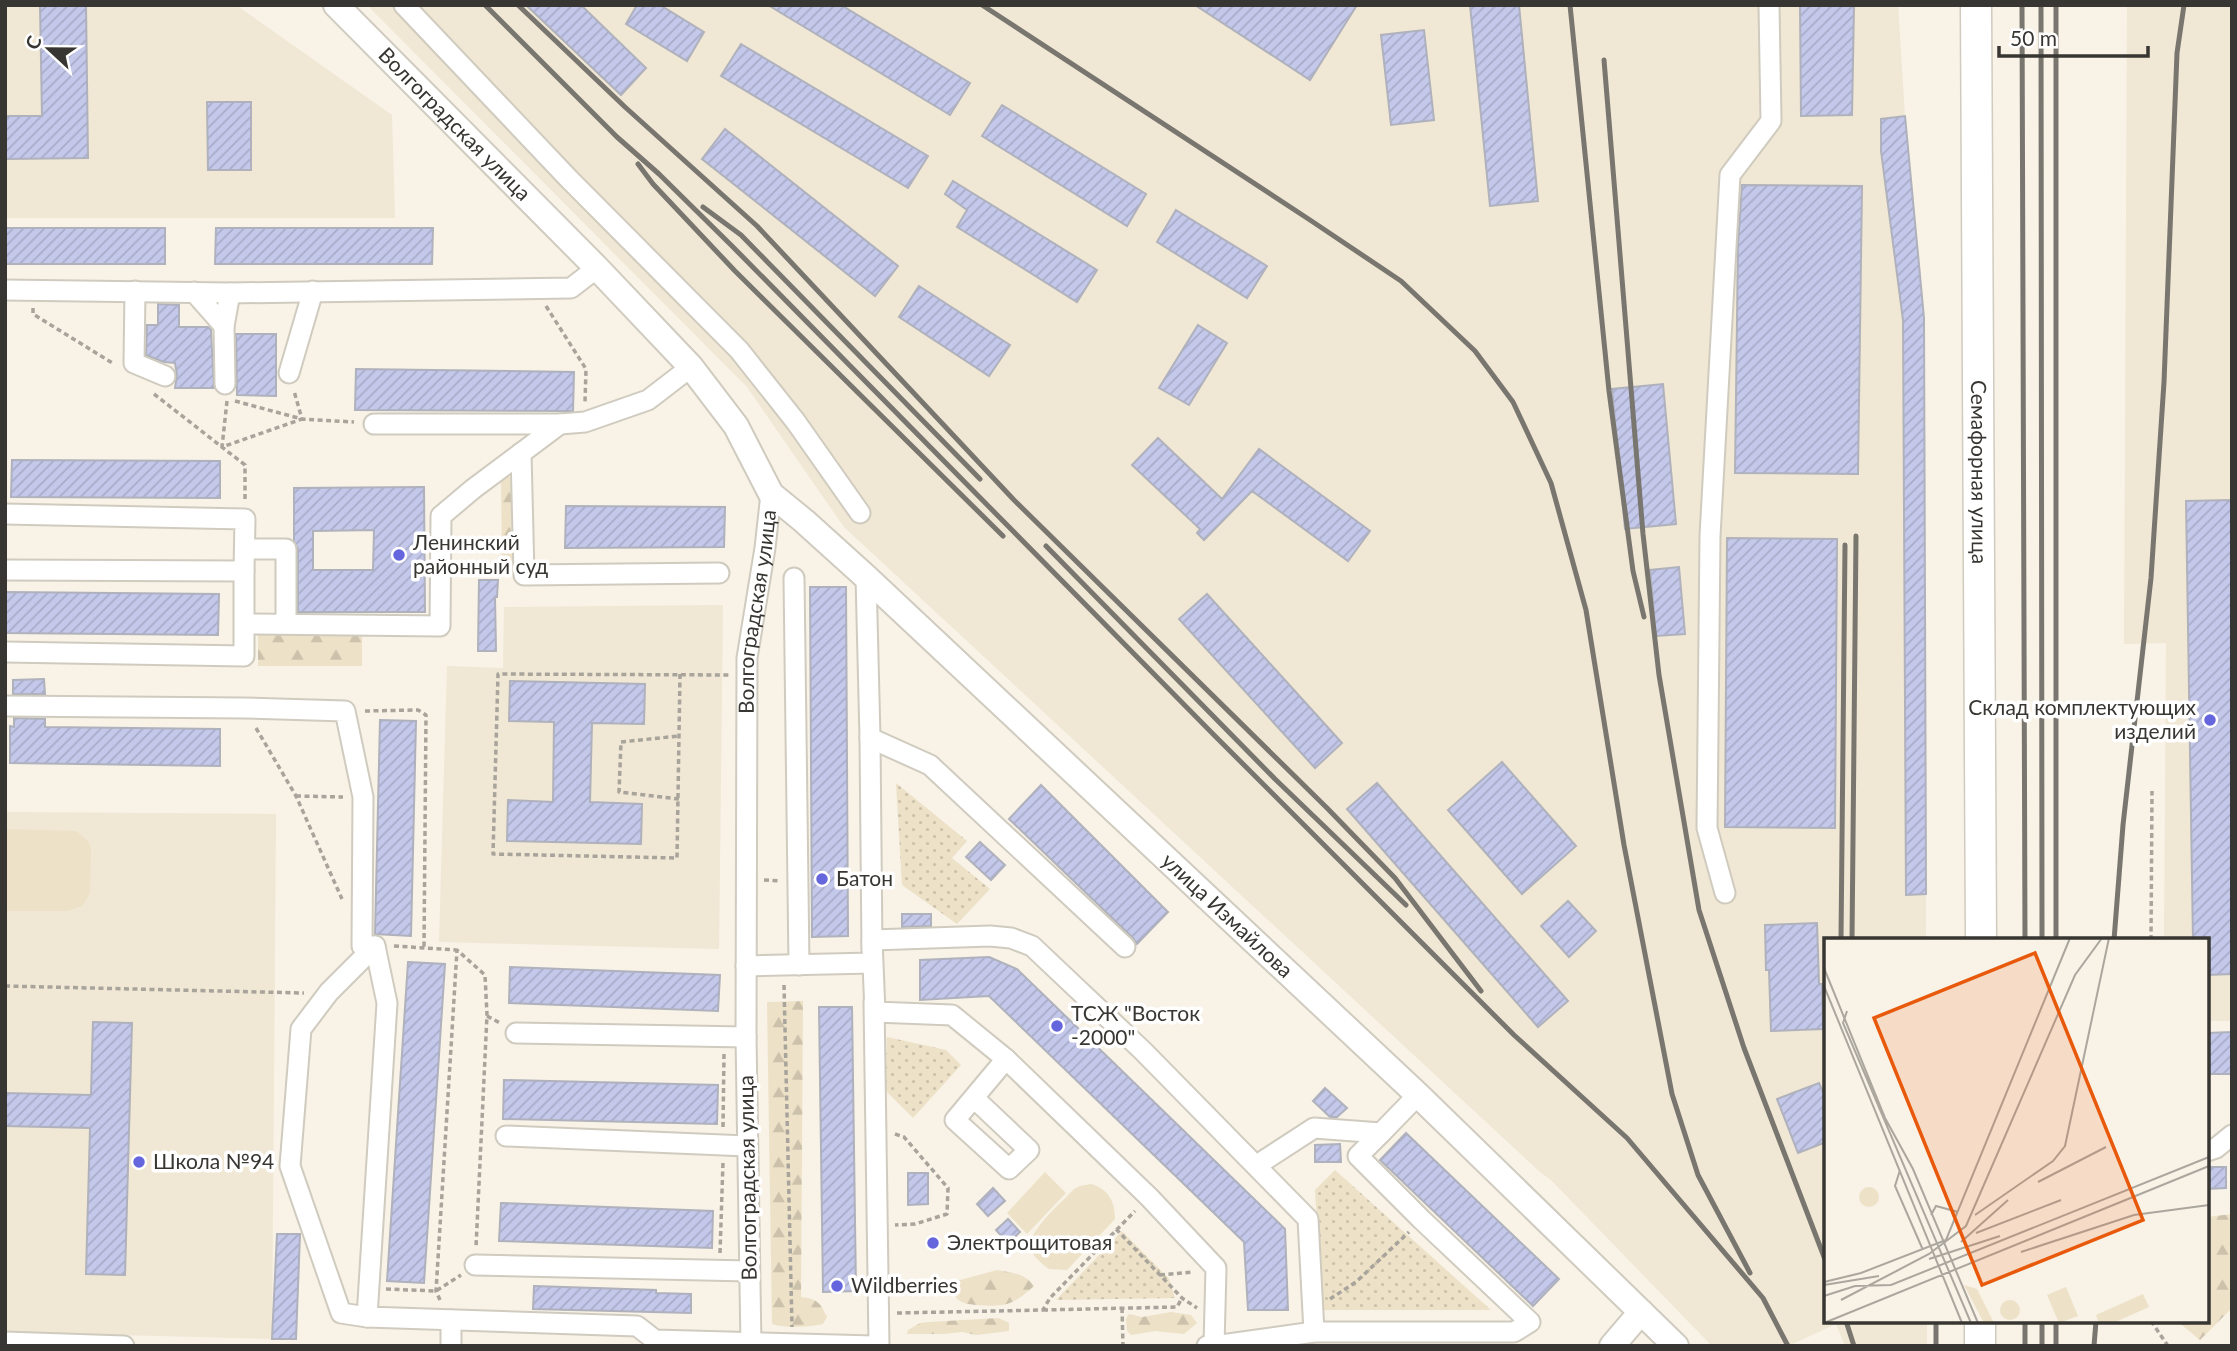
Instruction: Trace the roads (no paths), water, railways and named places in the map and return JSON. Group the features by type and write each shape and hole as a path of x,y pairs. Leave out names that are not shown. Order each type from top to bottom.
{"highway":[{"name":"Семафорная улица","path":"1976,5 1981,938"},
{"path":"1980,1323 1980,1346"}],"main road":[{"name":"Волгоградская улица","path":"336,5 597,268 691,368 736,426 771,494"},
{"name":"улица Измайлова","path":"771,494 866,577 1418,1095 1676,1346"},
{"path":"1612,1346 1641,1312"}],"street":[{"path":"404,5 569,179 739,350 796,422 860,513"},
{"path":"1725,893 1707,828 1710,536 1730,175 1771,121 1769,5"},
{"path":"5,290 230,293 570,288 597,268"},
{"path":"289,373 313,290"},
{"path":"135,291 134,363 165,376"},
{"path":"194,292 225,326"},
{"path":"226,392 225,326 230,293"},
{"path":"374,424 585,422 648,400 691,368"},
{"path":"245,624 440,626 441,516 560,424"},
{"path":"521,453 524,575 719,573"},
{"name":"Волгоградская улица","path":"751,1344 746,1037 747,658 771,494"},
{"path":"5,514 245,519 244,656 5,652"},
{"path":"245,549 286,549 286,623"},
{"path":"5,570 244,571"},
{"path":"374,946 329,992 301,1029 290,1166 341,1313 367,1317 637,1326 655,1343 877,1346 879,1313 875,1012 866,577"},
{"path":"791,965 794,578"},
{"path":"5,706 345,711 363,797 362,946 374,946"},
{"path":"870,738 930,765 1125,947"},
{"path":"872,940 990,936 1011,938 1032,946 1143,1051 1308,1219 1314,1332"},
{"path":"367,1317 387,1003 374,946"},
{"path":"746,967 872,962"},
{"path":"875,1012 951,1016 1006,1059 1149,1197 1216,1268 1214,1346"},
{"path":"516,1033 746,1037"},
{"path":"975,1098 1006,1059"},
{"path":"1207,1346 1251,1343 1314,1332 1514,1332 1530,1322 1358,1156 1418,1095"},
{"path":"1257,1165 1314,1128 1381,1133"},
{"path":"2209,1151 2232,1135"},
{"path":"506,1136 747,1146"},
{"path":"475,1265 749,1271"},
{"path":"451,1320 451,1346"},
{"path":"5,1342 140,1346"}],"railway":[{"path":"485,5 617,137 732,246 1514,1035 1627,1138 1763,1298 1788,1346"},
{"path":"518,5 625,107 757,226 1014,500 1327,808 1395,878 1481,991"},
{"path":"982,5 1401,281 1475,351 1513,402 1551,483 1586,610 1624,845 1672,1094 1698,1175 1750,1273"},
{"path":"1570,5 1609,391 1633,571 1644,617"},
{"path":"2022,5 2025,938"},
{"path":"2041,5 2042,938"},
{"path":"2056,5 2056,938"},
{"path":"2114,938 2123,825 2151,578 2164,382 2177,53 2184,5"},
{"path":"1604,60 1643,534 1659,675 1699,910 1744,1048 1824,1257"},
{"path":"638,164 653,184 735,271 1003,536"},
{"path":"703,207 741,235 980,479"},
{"path":"1852,938 1856,536"},
{"path":"1841,938 1845,545"},
{"path":"1046,546 1275,779 1406,905"},
{"path":"1847,1323 1854,1346"},
{"path":"1936,1323 1936,1346"},
{"path":"2025,1323 2025,1346"},
{"path":"2042,1323 2042,1346"},
{"path":"2056,1323 2056,1346"},
{"path":"2094,1346 2096,1323"}],"place":[{"name":"Ленинский районный суд","path":"399,555"},
{"name":"Склад комплектующих изделий","path":"2210,720"},
{"name":"Батон","path":"822,879"},
{"name":"ТСЖ \"Восток -2000\"","path":"1057,1026"},
{"name":"Школа №94","path":"139,1162"},
{"name":"Электрощитовая","path":"933,1243"},
{"name":"Wildberries","path":"837,1286"}]}
